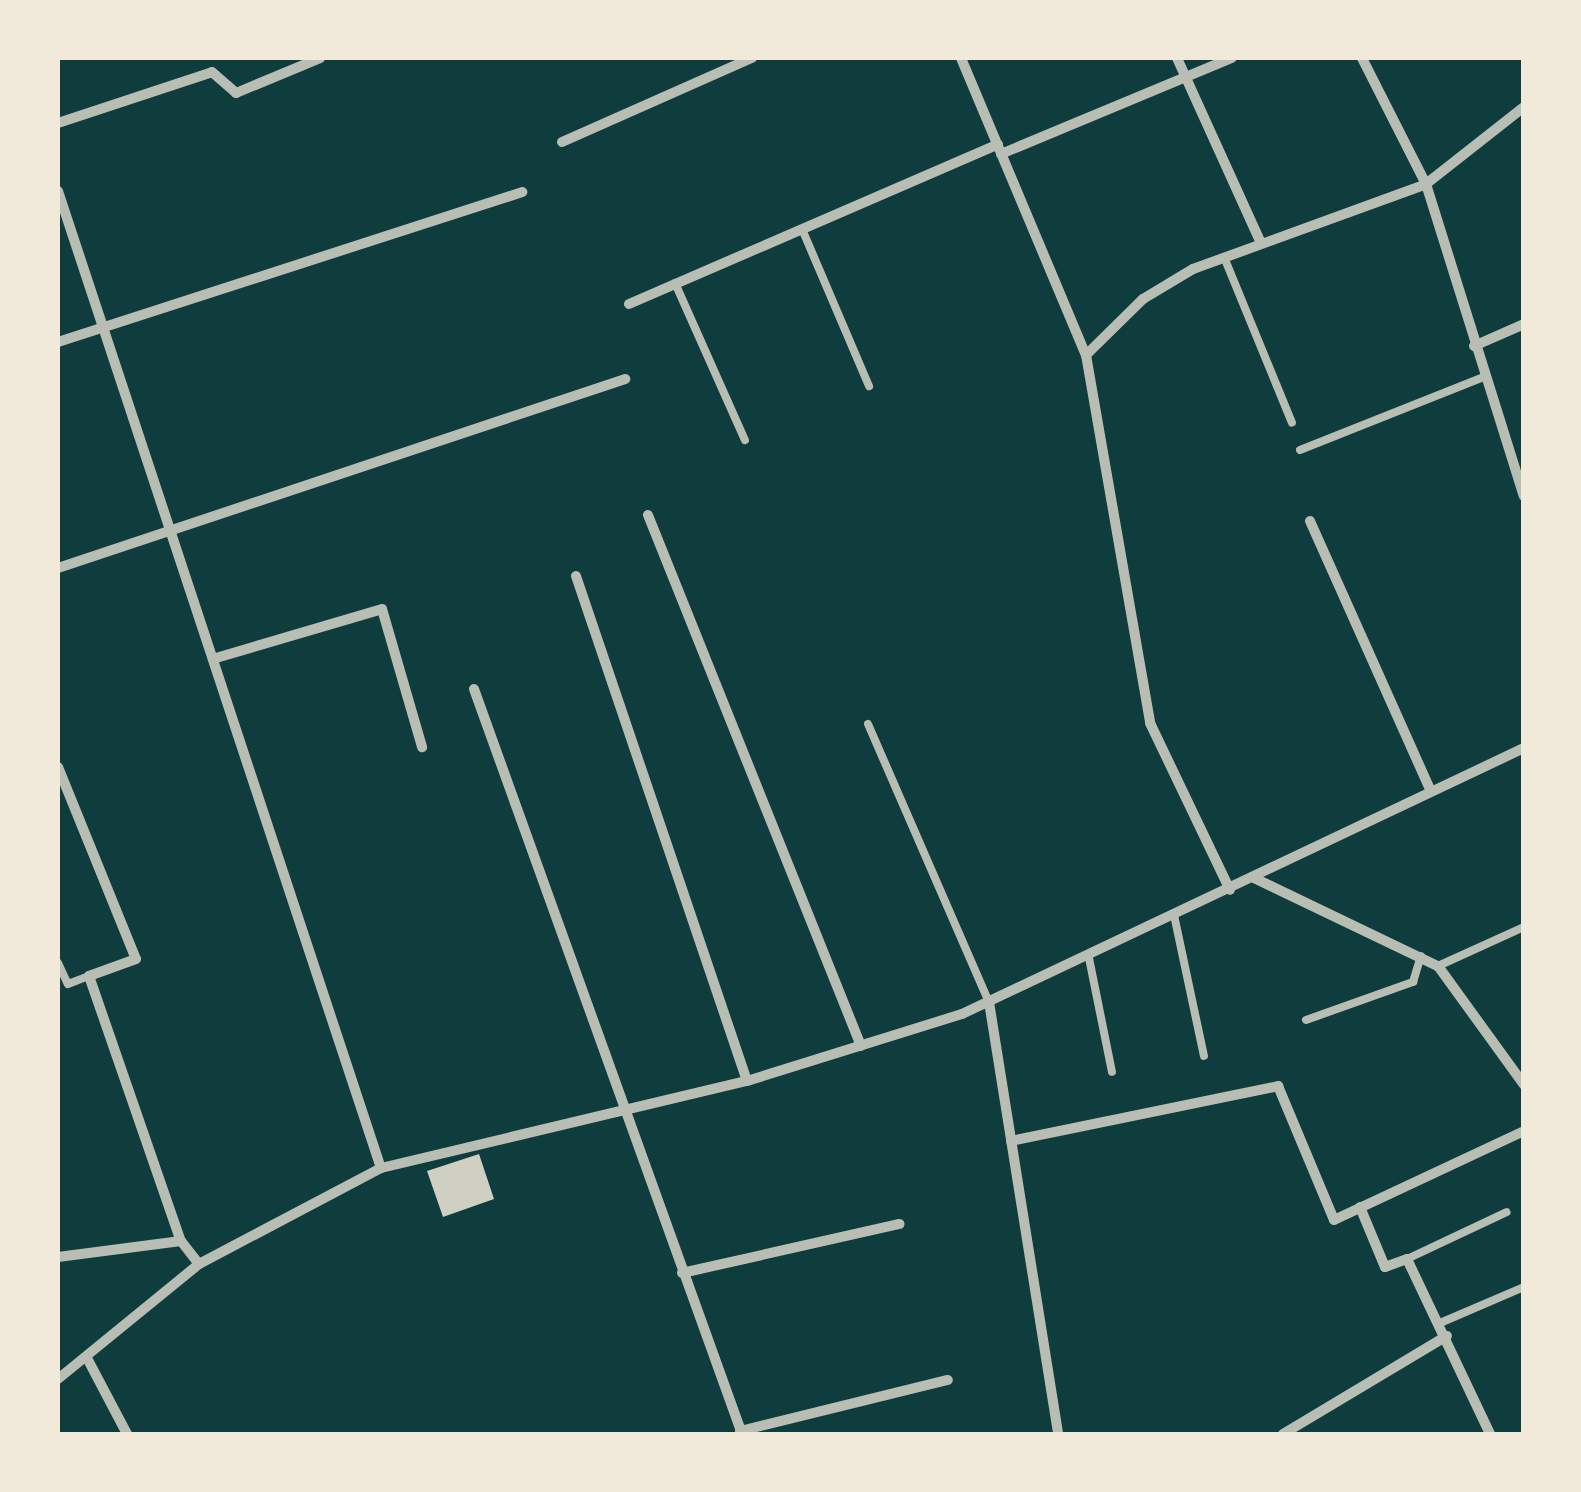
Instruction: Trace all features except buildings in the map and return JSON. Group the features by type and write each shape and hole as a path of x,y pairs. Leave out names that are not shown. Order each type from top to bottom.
{"street":[{"path":"58,123 212,72 236,93 320,58"},
{"path":"562,142 752,58"},
{"path":"961,58 1086,355 1150,723 1230,890"},
{"path":"1178,58 1261,244"},
{"path":"628,304 802,229 1232,58"},
{"path":"1362,58 1426,184 1483,377 1520,473 1524,496"},
{"path":"1086,355 1143,298 1224,257 1426,184 1524,107"},
{"path":"58,191 174,526 381,1168"},
{"path":"58,342 522,192"},
{"path":"1474,346 1524,324"},
{"path":"58,568 174,526 625,379"},
{"path":"648,515 860,1046"},
{"path":"1310,521 1431,791"},
{"path":"576,576 747,1081"},
{"path":"216,658 382,609 422,747"},
{"path":"474,690 621,1109 741,1433 948,1380"},
{"path":"58,1379 199,1264 381,1168 747,1081 989,1002 1089,958 1524,748"},
{"path":"58,767 136,959 90,976 181,1241 199,1264"},
{"path":"1254,878 1438,966 1524,1085"},
{"path":"989,1002 1058,1434"},
{"path":"1011,1142 1278,1086 1334,1220 1524,1131"},
{"path":"1360,1207 1386,1267 1407,1258 1448,1336 1490,1434"},
{"path":"682,1273 900,1224"},
{"path":"58,1257 181,1241"},
{"path":"1283,1434 1448,1336"},
{"path":"87,1358 127,1434"}],"lane":[{"path":"802,229 870,386"},
{"path":"1224,257 1292,423"},
{"path":"675,284 745,440"},
{"path":"1300,450 1483,377"},
{"path":"868,724 989,1002"},
{"path":"1174,915 1204,1056"},
{"path":"1438,966 1524,927"},
{"path":"1306,1020 1412,982 1422,956"},
{"path":"1089,958 1112,1072"},
{"path":"58,963 68,984 90,976"},
{"path":"1407,1258 1507,1212"},
{"path":"1440,1323 1524,1287"}]}
